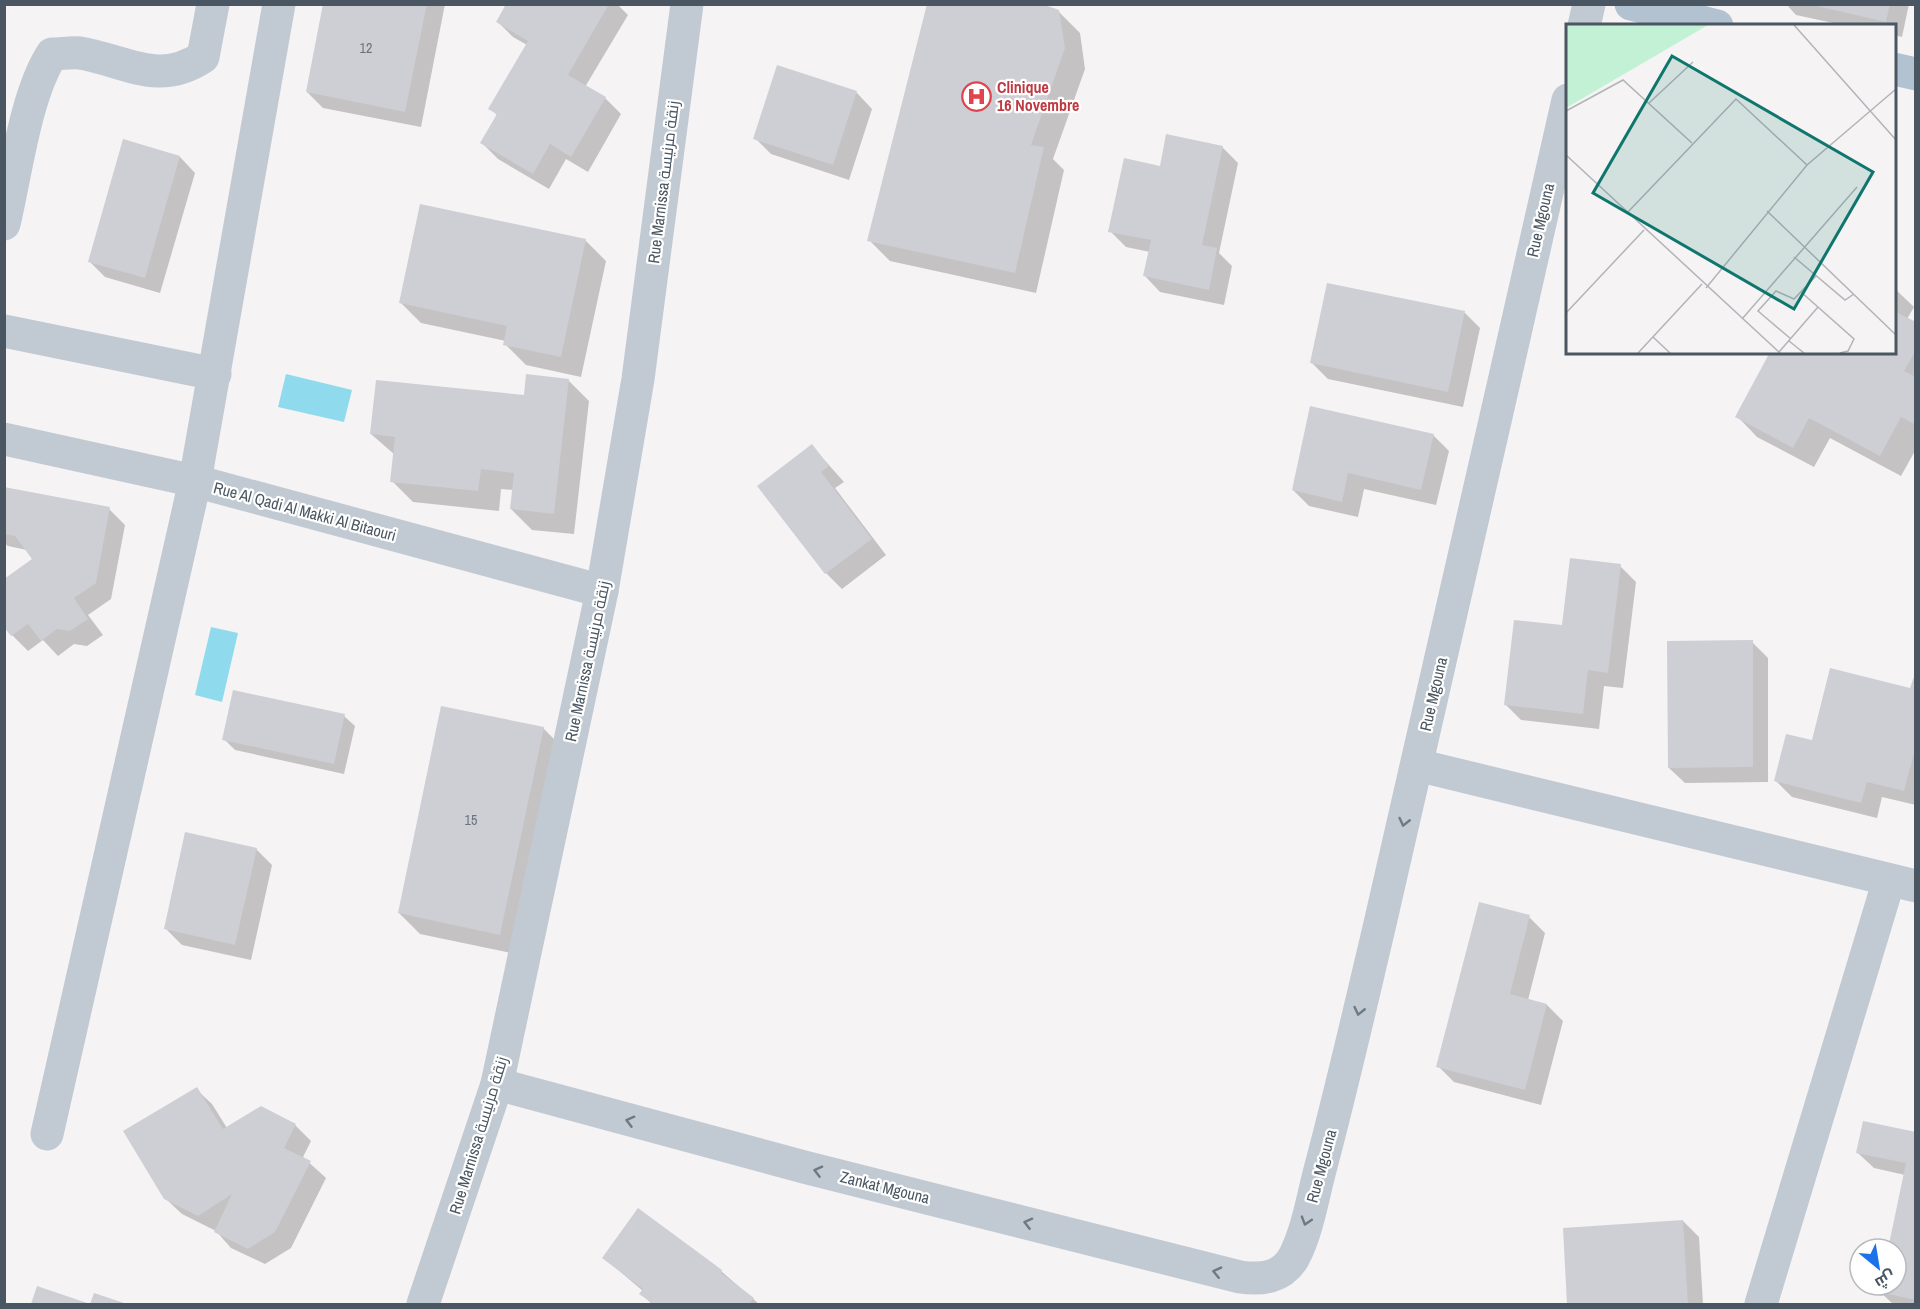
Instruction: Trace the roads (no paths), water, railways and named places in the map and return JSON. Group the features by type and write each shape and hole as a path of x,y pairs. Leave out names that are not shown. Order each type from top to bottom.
{"main road":[{"path":"1631,4 1709,24"},
{"path":"1896,69 1916,74"}],"street":[{"path":"4,224 12,153 42,70 52,54 78,53 159,73 187,67 202,57 213,4"},
{"path":"47,1134 195,481 279,4"},
{"name":"Rue Marnissa زنقة مرنيسة","path":"423,1305 498,1084 602,591 638,379 687,4"},
{"path":"1584,24 1589,4"},
{"name":"Rue Mgouna","path":"1274,1276 1286,1268 1294,1256 1306,1222 1330,1131 1417,765 1566,109"},
{"path":"4,331 215,374"},
{"name":"Rue Al Qadi Al Makki Al Bitaouri","path":"4,439 195,481 602,591"},
{"path":"1417,765 1902,883 1761,1305"},
{"name":"Zankat Mgouna","path":"498,1084 804,1167 1196,1267 1258,1280 1274,1276"}],"water":[{"path":"286,374 352,390 344,422 278,407"},
{"path":"211,627 238,633 222,702 195,695"}],"place":[{"name":"Clinique 16 Novembre","path":"976,96"}]}
